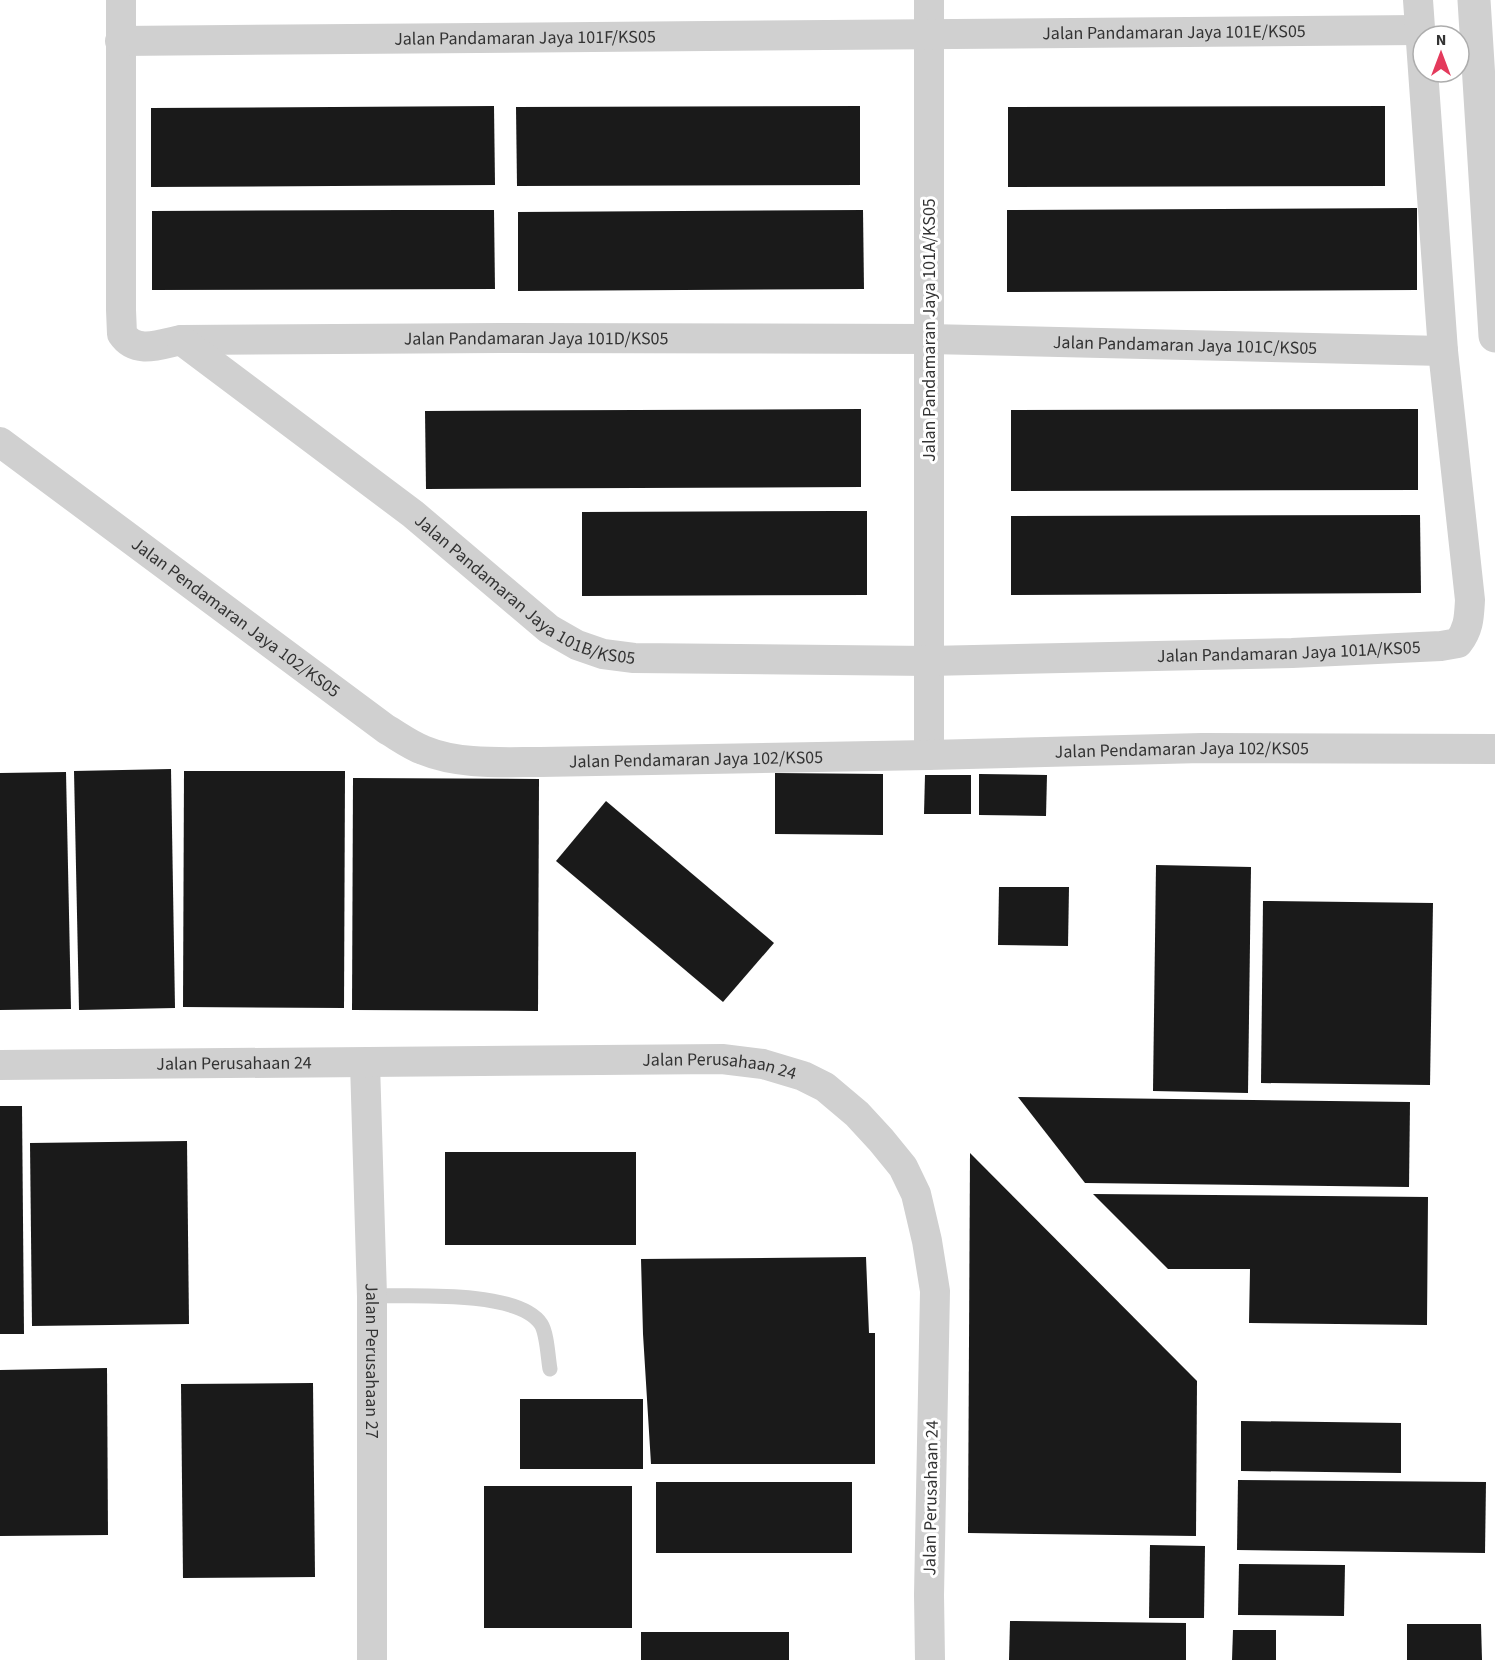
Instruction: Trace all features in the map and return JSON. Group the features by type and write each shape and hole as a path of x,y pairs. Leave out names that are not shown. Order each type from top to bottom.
{"street":[{"path":"120,41 121,0"},
{"name":"Jalan Pandamaran Jaya 101A/KS05","path":"929,0 929,755"},
{"path":"1418,0 1419,24"},
{"path":"1474,0 1495,336"},
{"name":"Jalan Pandamaran Jaya 101E/KS05","path":"929,35 1411,30"},
{"name":"Jalan Pandamaran Jaya 101F/KS05","path":"120,41 929,35"},
{"name":"Jalan Pandamaran Jaya 101D/KS05","path":"120,41 122,334 132,345 144,347 181,340 929,339"},
{"path":"1423,84 1443,351"},
{"name":"Jalan Pandamaran Jaya 101C/KS05","path":"929,339 1443,351"},
{"name":"Jalan Pandamaran Jaya 101B/KS05","path":"181,340 413,514 549,629 577,645 603,654 634,658 929,661"},
{"name":"Jalan Pandamaran Jaya 101A/KS05","path":"929,661 1292,653 1441,646 1458,643 1465,635 1469,623 1470,600 1443,351"},
{"name":"Jalan Pendamaran Jaya 102/KS05","path":"0,442 386,729 422,750 451,758 499,762 929,755 1202,747 1495,749"},
{"name":"Jalan Perusahaan 24","path":"0,1065 722,1059 763,1064 803,1076 825,1087 857,1114 903,1167 916,1194 927,1241 935,1291 930,1660"},
{"name":"Jalan Perusahaan 27","path":"365,1063 372,1296 372,1660"}],"lane":[{"path":"372,1296 477,1299 513,1304 533,1314 543,1326 550,1369"}],"building":[{"path":"494,106 495,185 151,187 151,108"},
{"path":"860,106 860,185 517,186 516,107"},
{"path":"1385,106 1385,186 1008,187 1008,107"},
{"path":"1417,208 1417,290 1007,292 1007,210"},
{"path":"494,210 495,289 152,290 152,211"},
{"path":"863,210 864,289 518,291 518,212"},
{"path":"861,409 861,487 426,489 425,411"},
{"path":"1418,409 1418,490 1011,491 1011,410"},
{"path":"867,511 867,595 582,596 582,512"},
{"path":"1420,515 1421,593 1011,595 1011,516"},
{"path":"171,769 175,1008 79,1010 74,771"},
{"path":"184,771 345,771 344,1008 183,1007"},
{"path":"66,772 71,1009 0,1010 0,773"},
{"path":"775,773 883,774 883,835 775,834"},
{"path":"979,774 1047,775 1046,816 979,815"},
{"path":"925,775 971,775 971,814 924,814"},
{"path":"353,778 539,779 538,1011 352,1010"},
{"path":"606,801 774,943 723,1002 556,861"},
{"path":"1156,865 1251,867 1248,1093 1153,1091"},
{"path":"999,887 1069,887 1068,946 998,945"},
{"path":"1263,901 1433,903 1430,1085 1261,1083"},
{"path":"1018,1097 1410,1102 1409,1187 1085,1183"},
{"path":"0,1106 22,1106 24,1334 0,1334"},
{"path":"187,1141 189,1324 32,1326 30,1143"},
{"path":"445,1152 636,1152 636,1245 445,1245"},
{"path":"970,1153 1197,1381 1196,1536 968,1533"},
{"path":"1093,1194 1428,1197 1427,1325 1249,1323 1250,1269 1168,1269"},
{"path":"866,1257 869,1333 875,1333 875,1464 651,1464 641,1259"},
{"path":"107,1368 108,1535 0,1536 0,1370"},
{"path":"313,1383 315,1577 183,1578 181,1384"},
{"path":"520,1399 643,1399 643,1469 520,1469"},
{"path":"1241,1421 1401,1423 1401,1473 1241,1471"},
{"path":"1238,1480 1486,1482 1485,1553 1237,1550"},
{"path":"656,1482 852,1482 852,1553 656,1553"},
{"path":"484,1486 632,1486 632,1628 484,1628"},
{"path":"1150,1545 1205,1546 1204,1618 1149,1618"},
{"path":"1239,1564 1345,1565 1344,1616 1238,1615"},
{"path":"1010,1621 1186,1623 1186,1660 1009,1660"},
{"path":"1407,1624 1481,1624 1482,1660 1407,1660"},
{"path":"1233,1630 1276,1630 1276,1660 1232,1660"},
{"path":"641,1632 789,1632 789,1660 641,1660"}]}
